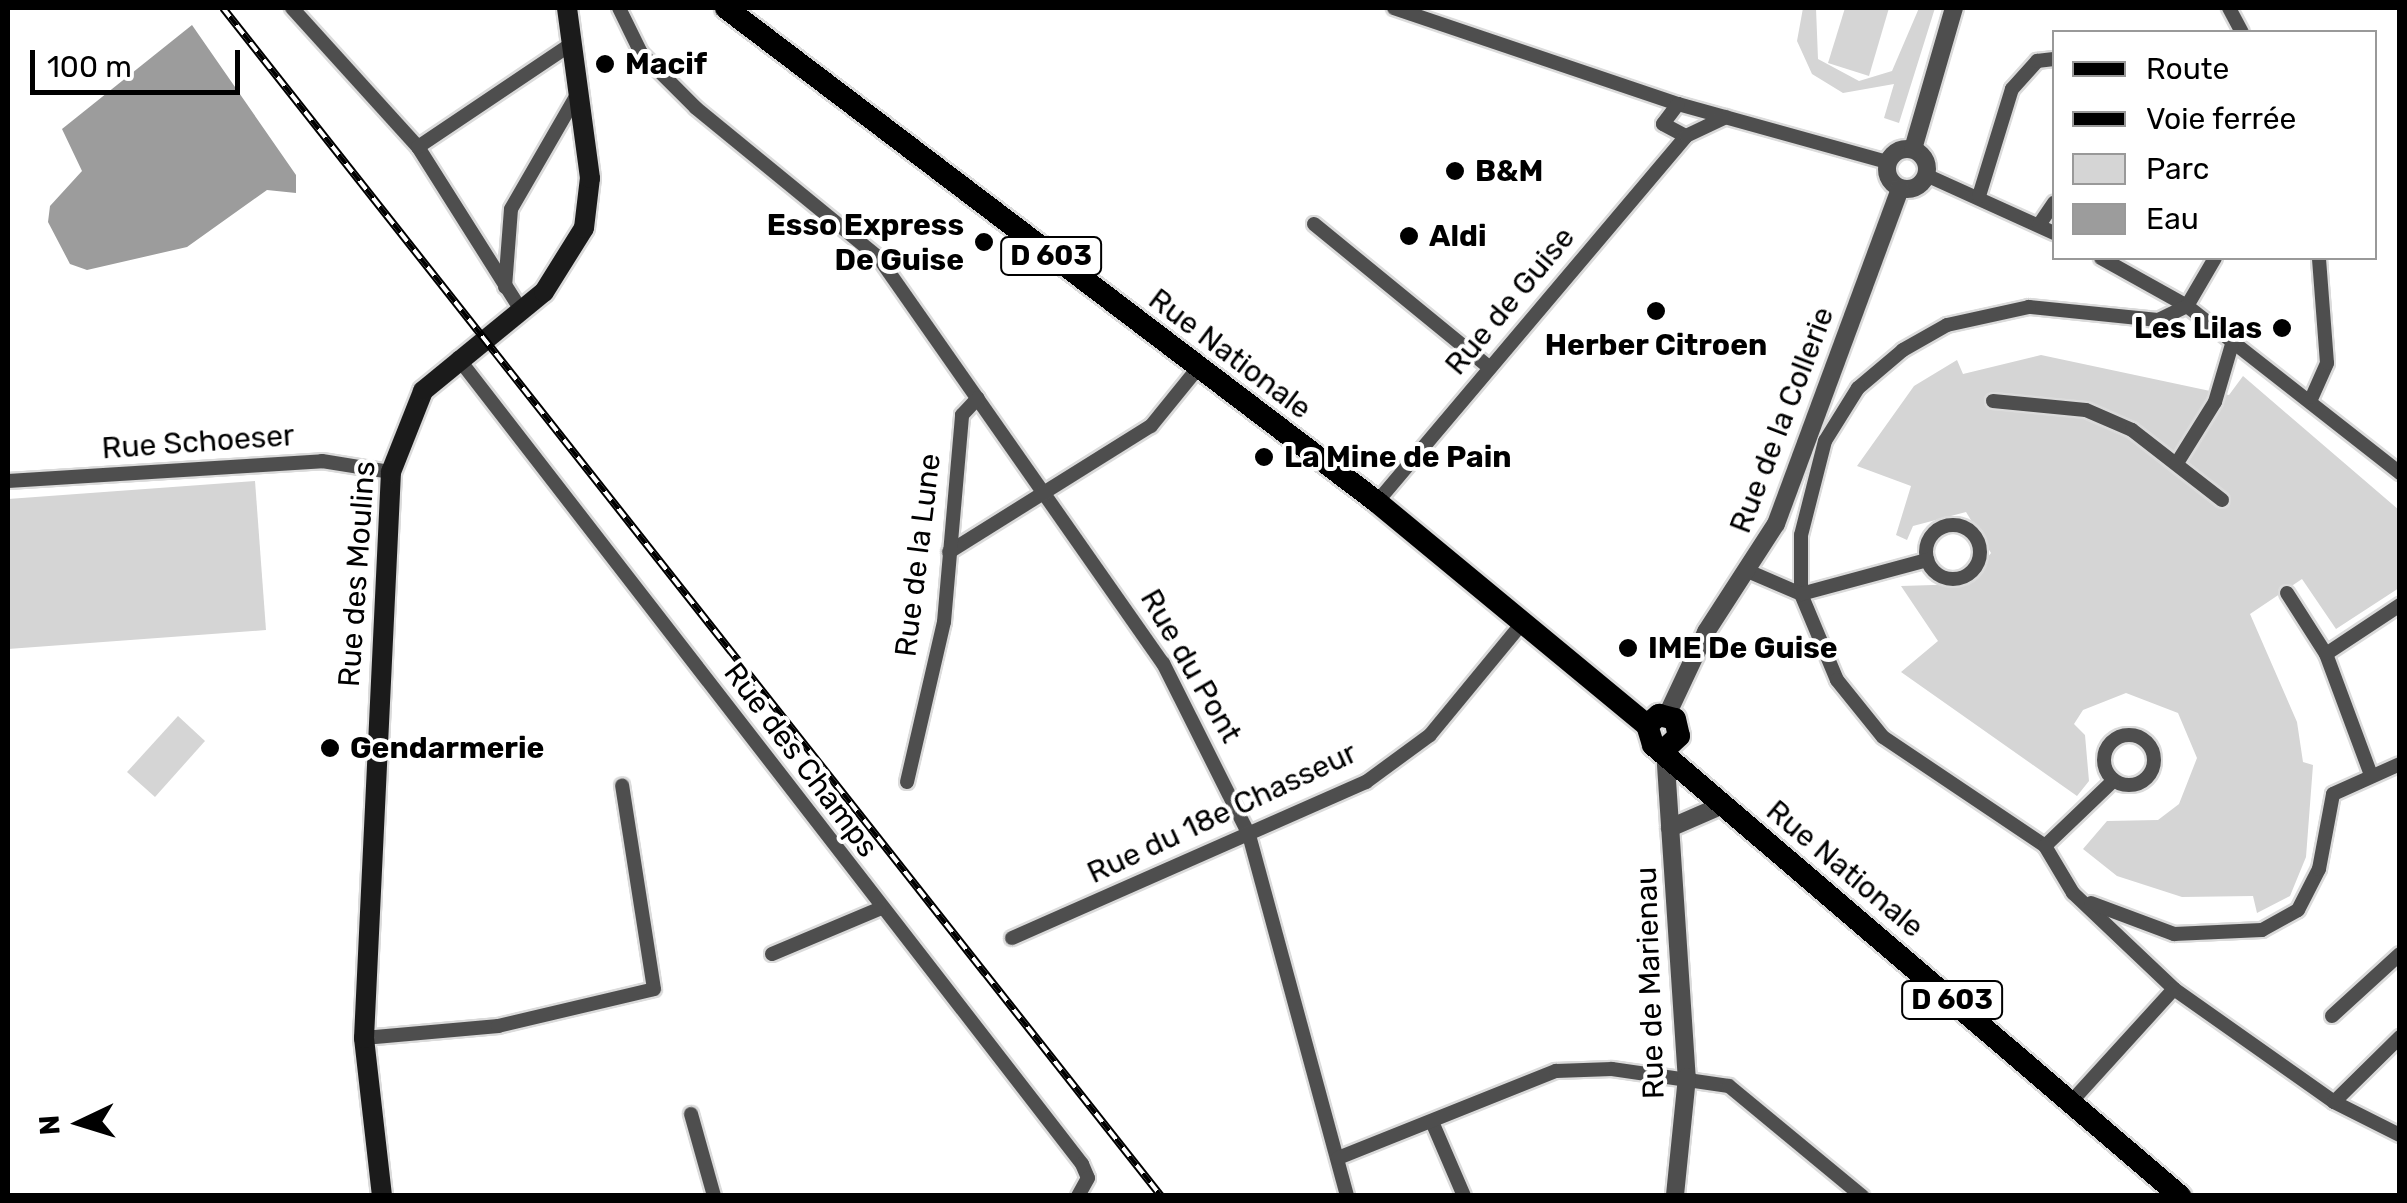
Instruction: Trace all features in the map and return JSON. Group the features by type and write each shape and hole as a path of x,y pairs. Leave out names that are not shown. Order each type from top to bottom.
{"main road":[{"name":"Rue des Moulins","path":"382,1196 364,1038 391,472 414,404 458,358 559,276 589,214 567,8"},
{"name":"Rue Nationale","path":"726,8 1377,502 1519,626 1657,720 1647,738 1672,743 1700,783 2180,1196"}],"street":[{"path":"292,8 418,146 521,310"},
{"name":"Rue du Pont","path":"618,8 641,53 696,108 880,258 978,398 1051,492 1163,663 1249,835 1346,1196"},
{"path":"1394,8 1684,106 1887,162 1913,150"},
{"path":"1954,8 1913,150 1926,176 2052,232"},
{"path":"2228,8 2241,30"},
{"path":"418,146 571,44"},
{"path":"1978,196 2012,89 2037,62 2052,58"},
{"path":"1650,92 1664,113 1666,131 1690,131 1726,116"},
{"path":"505,286 511,209 578,93"},
{"path":"1664,113 1684,106"},
{"path":"1684,106 1690,131"},
{"name":"Rue de Guise","path":"1377,502 1690,131"},
{"path":"1887,162 1900,188 1926,176"},
{"name":"Rue de la Collerie","path":"1657,720 1706,632 1750,572 1900,188"},
{"path":"2039,224 2052,206"},
{"path":"1314,224 1490,368"},
{"path":"2105,260 2186,306 2312,397 2400,473"},
{"path":"2214,260 2186,306 2158,320 2028,308 1948,325 1903,350 1858,388 1825,441 1804,510 1801,594 1837,680 1883,736 2046,846 2072,893 2174,989 2334,1102 2400,1134"},
{"path":"2312,397 2327,363 2320,260"},
{"path":"2176,462 2215,402 2234,341"},
{"name":"Rue des Champs","path":"458,358 579,505 878,909 1082,1164 1088,1178 1078,1196"},
{"path":"949,552 1051,492 1151,426 1198,368"},
{"name":"Rue de la Lune","path":"907,782 944,622 962,415 978,398"},
{"path":"1993,401 2086,410 2176,462 2222,500"},
{"name":"Rue Schoeser","path":"8,481 322,462 391,472"},
{"path":"1750,572 1801,594 1927,560"},
{"path":"2288,593 2326,654 2371,775"},
{"path":"2326,654 2400,605"},
{"name":"Rue du 18e Chasseur","path":"1012,938 1366,782 1430,734 1519,626"},
{"name":"Rue de Marienau","path":"1672,743 1670,828 1687,1077 1680,1192"},
{"path":"2072,893 2174,934 2262,930 2298,910 2319,869 2334,794 2400,764"},
{"path":"2046,846 2113,781"},
{"path":"364,1038 498,1026 654,989 622,785"},
{"path":"1670,828 1724,804"},
{"path":"772,954 878,909"},
{"path":"2332,1016 2400,954"},
{"path":"2071,1102 2174,989"},
{"path":"2334,1102 2400,1037"},
{"path":"1338,1158 1433,1124 1556,1072 1687,1077 1729,1086 1862,1196"},
{"path":"691,1114 714,1196"},
{"path":"1433,1124 1464,1196"}],"green space":[{"path":"1803,8 1816,8 1818,59 1859,81 1892,71 1919,8 1935,8 1899,123 1884,118 1894,84 1843,93 1812,74 1797,41"},
{"path":"1845,8 1889,8 1869,76 1828,63"},
{"path":"2041,355 2229,395 2243,376 2399,510 2399,588 2336,629 2302,579 2250,614 2297,722 2303,762 2313,765 2306,857 2290,896 2257,913 2253,896 2182,897 2117,876 2083,849 2107,821 2158,820 2179,804 2197,758 2178,713 2126,693 2083,710 2074,724 2085,735 2089,781 2077,796 1901,672 1938,641 1901,586 1966,584 1991,553 1966,512 1913,526 1907,540 1896,535 1911,486 1857,466 1914,386 1957,360 1963,374"},
{"path":"255,481 266,630 8,649 8,499"},
{"path":"178,716 205,741 155,797 127,772"}],"water":[{"path":"192,25 296,175 296,193 267,190 187,247 87,270 70,264 48,222 50,206 82,171 62,129"}],"railway":[{"path":"223,8 1161,1196"}],"place":[{"name":"Macif","path":"605,64"},
{"name":"B&M","path":"1455,171"},
{"name":"Aldi","path":"1409,236"},
{"name":"Esso Express De Guise","path":"984,242"},
{"name":"Herber Citroen","path":"1656,311"},
{"name":"Les Lilas","path":"2282,328"},
{"name":"La Mine de Pain","path":"1264,457"},
{"name":"IME De Guise","path":"1628,648"},
{"name":"Gendarmerie","path":"330,748"}]}
